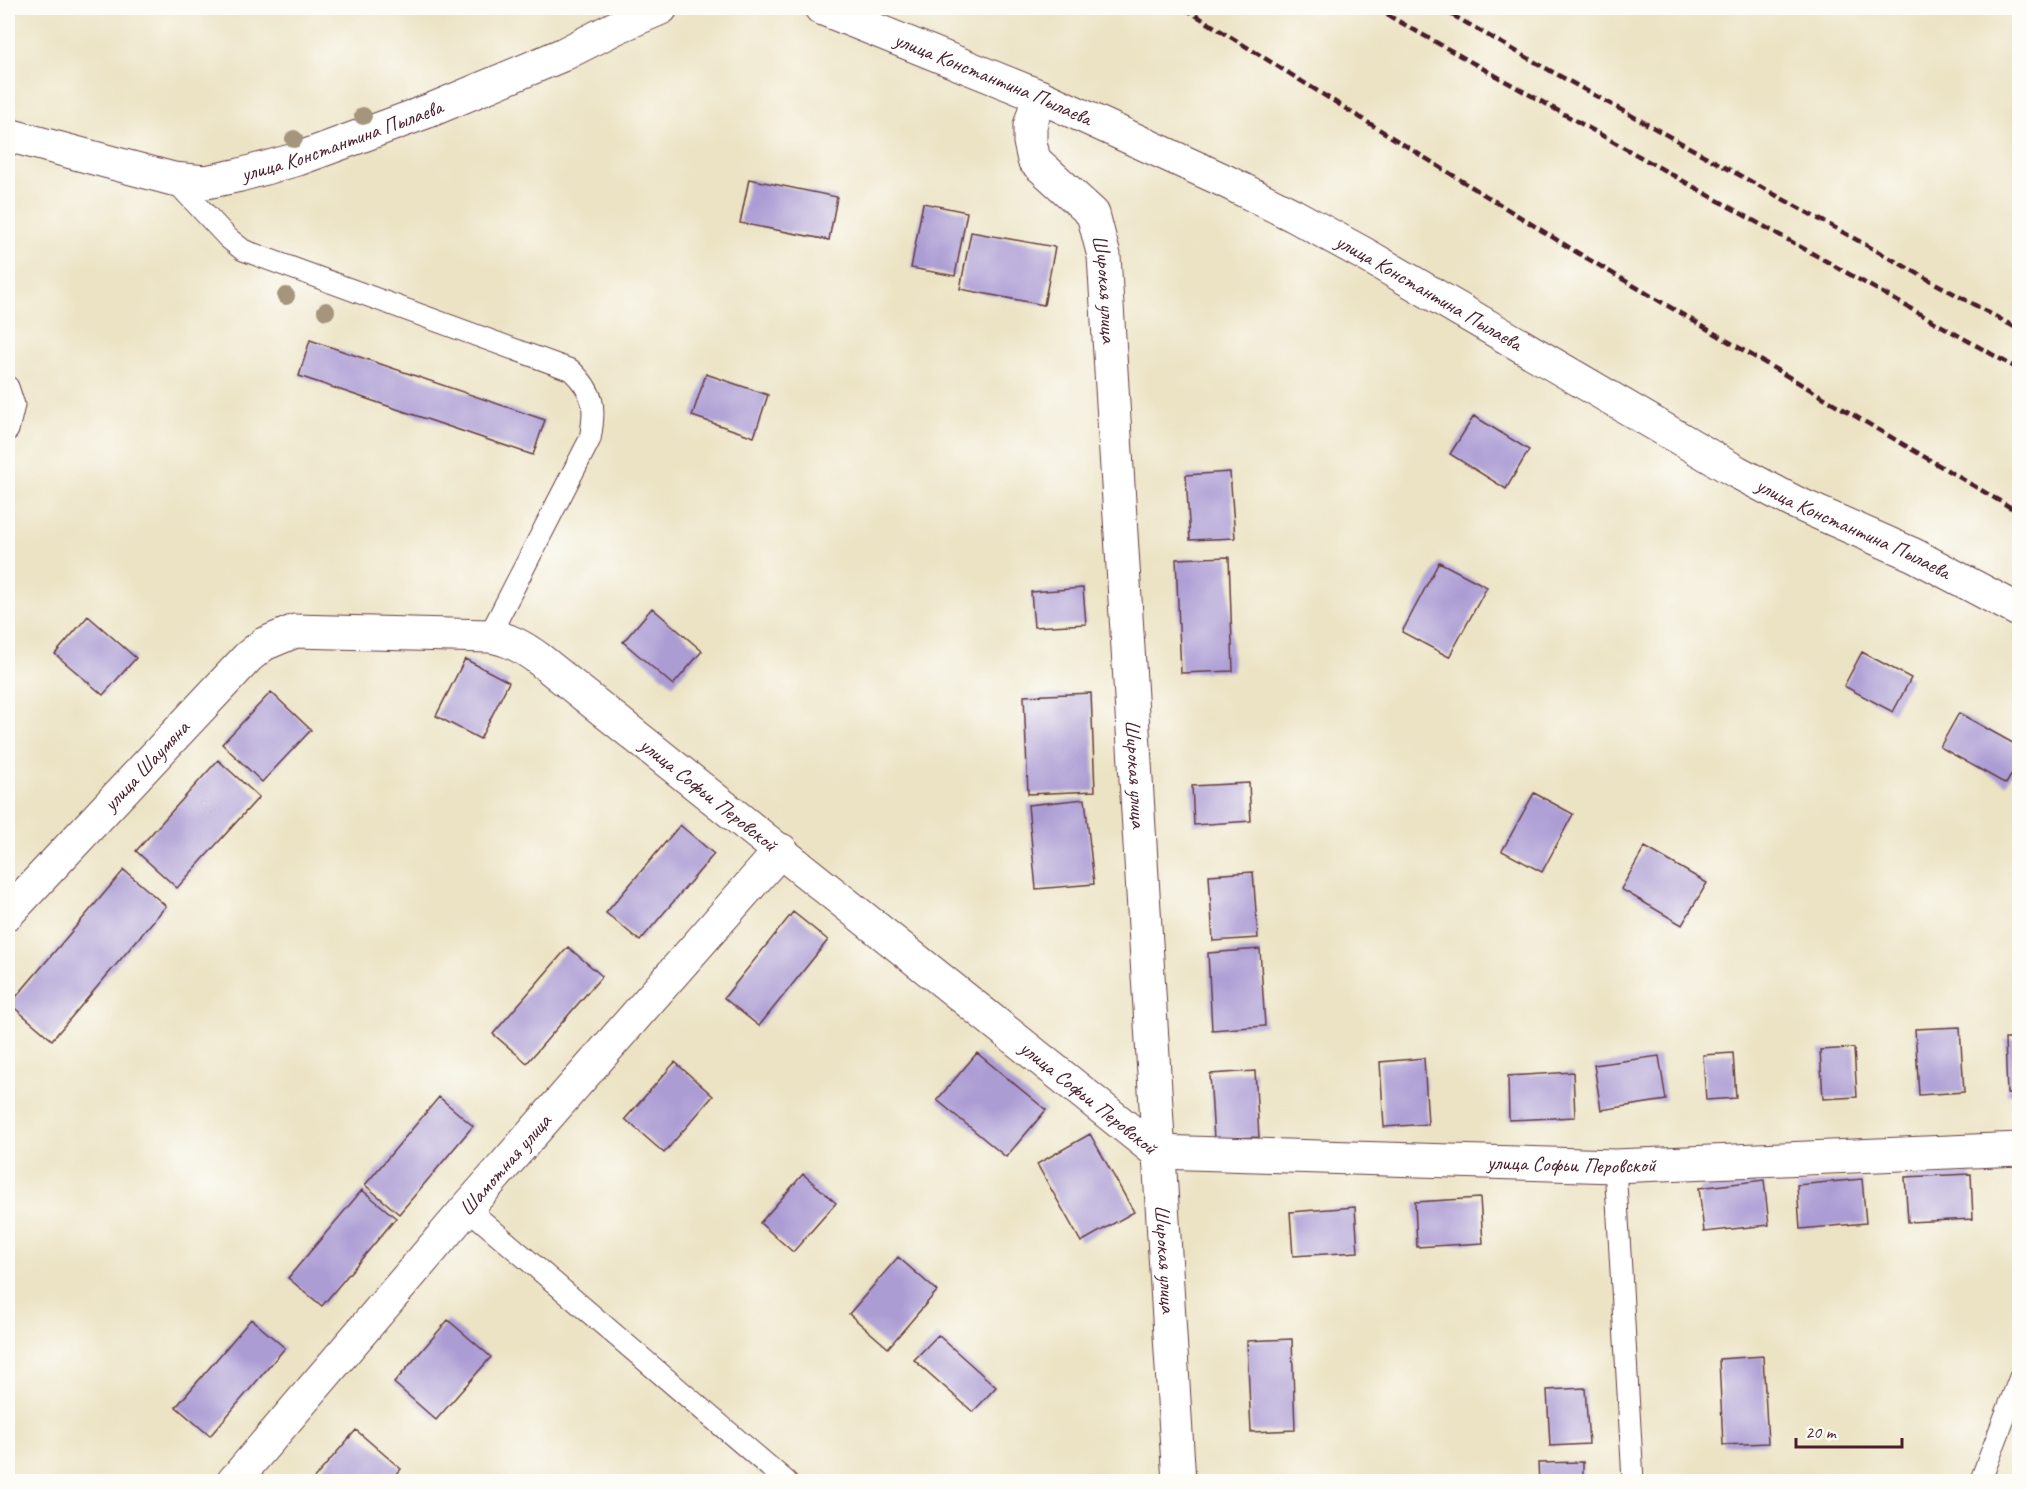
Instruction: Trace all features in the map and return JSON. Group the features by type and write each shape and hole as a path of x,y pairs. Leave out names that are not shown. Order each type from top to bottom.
{"street":[{"name":"улица Константина Пылаева","path":"8,135 173,179 206,182 298,159 431,110 498,83 661,8"},
{"name":"улица Константина Пылаева","path":"821,8 1039,96 1223,180 1293,215 1366,255 1737,472 1794,502 1914,555 2019,611"},
{"name":"Широкая улица","path":"1039,96 1030,126 1030,142 1034,160 1093,214 1104,256 1179,1482"},
{"name":"улица Софьи Перовской","path":"295,631 489,636 504,638 521,646 781,850 1158,1152 1615,1166 2019,1149"},
{"name":"улица Шаумяна","path":"8,914 248,657 264,644 295,631"},
{"name":"Шамотная улица","path":"233,1482 467,1208 781,850"}],"lane":[{"path":"173,179 228,238 243,250 571,370 585,383 591,398 594,416 590,439 489,636"},
{"path":"8,387 14,405 8,430"},
{"path":"1615,1166 1633,1480"},
{"path":"467,1208 787,1482"},
{"path":"1980,1482 2019,1377"}],"building":[{"path":"749,179 837,197 829,240 740,223"},
{"path":"923,203 967,212 955,276 911,268"},
{"path":"971,232 1055,247 1044,305 960,289"},
{"path":"310,340 545,420 533,455 299,376"},
{"path":"706,374 768,395 754,437 692,416"},
{"path":"1474,416 1529,450 1506,489 1450,454"},
{"path":"1230,472 1235,538 1190,540 1186,475"},
{"path":"1229,557 1233,671 1181,673 1176,559"},
{"path":"1439,562 1487,587 1449,657 1402,632"},
{"path":"1083,588 1086,624 1034,627 1031,592"},
{"path":"652,608 702,651 673,685 623,642"},
{"path":"88,616 136,658 103,695 55,654"},
{"path":"1862,652 1911,678 1893,712 1844,686"},
{"path":"465,659 509,682 480,739 436,716"},
{"path":"271,692 311,730 262,782 222,744"},
{"path":"1091,693 1095,791 1028,794 1024,696"},
{"path":"1959,713 2020,747 2020,760 2006,784 1940,747"},
{"path":"218,760 259,797 177,888 136,851"},
{"path":"1249,783 1251,821 1194,825 1192,786"},
{"path":"1534,793 1573,814 1542,872 1502,851"},
{"path":"1085,799 1094,884 1036,889 1028,805"},
{"path":"680,825 714,854 640,941 606,913"},
{"path":"1645,847 1707,883 1682,925 1621,889"},
{"path":"124,870 166,906 52,1040 10,1004"},
{"path":"1253,872 1258,938 1213,941 1209,875"},
{"path":"793,912 828,940 759,1026 724,998"},
{"path":"568,947 602,976 527,1063 493,1034"},
{"path":"1260,949 1265,1026 1212,1030 1208,953"},
{"path":"1960,1027 1964,1092 1919,1095 1915,1029"},
{"path":"2005,1039 2020,1039 2020,1094 2007,1094"},
{"path":"1854,1048 1857,1097 1823,1099 1820,1050"},
{"path":"977,1053 1046,1110 1006,1157 937,1100"},
{"path":"1733,1053 1736,1098 1706,1100 1703,1055"},
{"path":"1659,1056 1666,1100 1601,1110 1594,1065"},
{"path":"1424,1058 1428,1124 1384,1127 1380,1062"},
{"path":"675,1062 713,1096 664,1153 625,1119"},
{"path":"1255,1071 1259,1137 1214,1139 1210,1074"},
{"path":"1573,1072 1575,1117 1509,1120 1508,1076"},
{"path":"439,1097 473,1126 399,1214 365,1185"},
{"path":"1090,1134 1134,1212 1081,1242 1037,1164"},
{"path":"803,1174 836,1203 793,1252 760,1223"},
{"path":"1971,1174 1973,1219 1908,1222 1905,1177"},
{"path":"1862,1179 1866,1223 1800,1229 1797,1185"},
{"path":"1764,1180 1769,1225 1704,1232 1699,1188"},
{"path":"362,1190 396,1218 322,1306 288,1278"},
{"path":"1480,1198 1483,1243 1417,1247 1415,1202"},
{"path":"1355,1207 1358,1252 1293,1256 1290,1212"},
{"path":"898,1257 937,1291 888,1348 849,1314"},
{"path":"251,1319 285,1348 210,1436 176,1407"},
{"path":"448,1320 491,1357 436,1420 394,1383"},
{"path":"938,1335 996,1387 973,1412 914,1360"},
{"path":"1292,1339 1295,1430 1251,1432 1247,1341"},
{"path":"1763,1356 1768,1443 1723,1445 1719,1359"},
{"path":"1585,1388 1589,1444 1550,1446 1547,1390"},
{"path":"356,1430 401,1469 390,1482 311,1482"},
{"path":"1583,1462 1583,1482 1539,1482 1538,1463"}],"railway":[{"path":"1184,8 1578,253 2020,513"},
{"path":"1375,8 2020,370"},
{"path":"1440,8 2020,330"}]}
